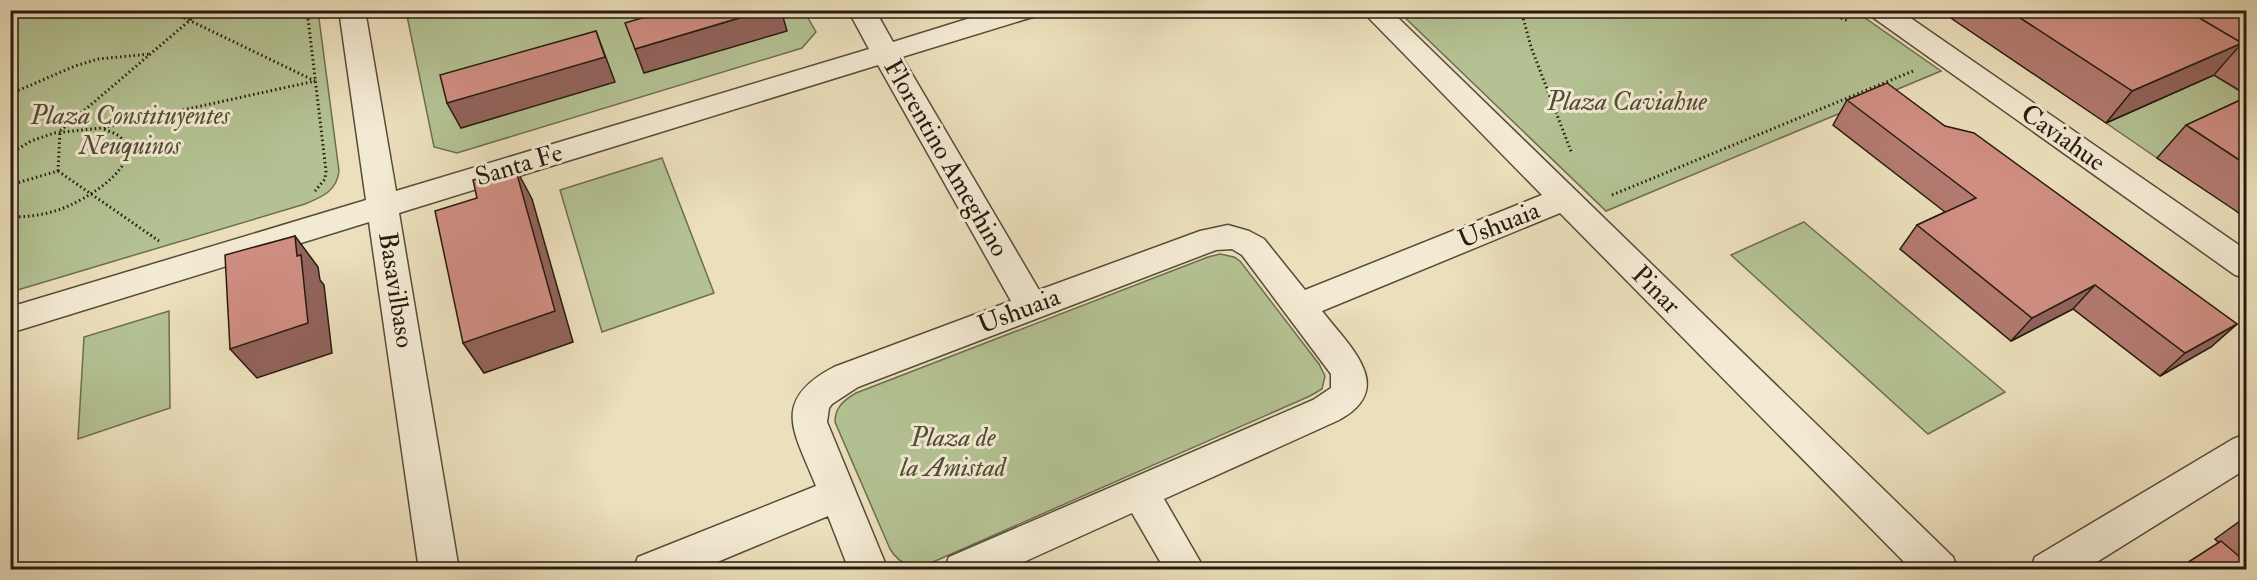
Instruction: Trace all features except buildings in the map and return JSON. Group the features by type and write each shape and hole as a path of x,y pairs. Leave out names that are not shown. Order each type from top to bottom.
{"street":[{"name":"Basavilbaso","path":"352,10 439,570"},
{"name":"Florentino Ameghino","path":"861,10 1031,306"},
{"name":"Santa Fe","path":"10,320 1027,10"},
{"name":"Pinar","path":"1374,10 1939,570"},
{"name":"Caviahue","path":"1880,10 2247,266"},
{"name":"Ushuaia","path":"1300,306 1564,198"},
{"name":"Ushuaia","path":"869,570 809,422 812,403 817,396 846,377 1201,242 1222,237 1243,240 1253,247 1347,369 1351,379 1350,389 1344,398 1326,410 963,570"},
{"path":"2049,570 2247,450"},
{"path":"1140,492 1186,570"},
{"path":"652,570 837,495"}],"path":[{"path":"168,10 315,81"},
{"path":"58,171 60,131 202,10"},
{"path":"307,10 326,171 321,186 311,193"},
{"path":"1521,10 1531,47 1573,156"},
{"path":"1820,10 1858,24 1839,10"},
{"path":"10,94 46,77 98,59 151,54"},
{"path":"1607,197 1920,68"},
{"path":"10,154 36,139 60,131 101,128 315,81"},
{"path":"10,217 50,213 92,195 111,181 122,167 127,153 125,141 116,133 101,128"},
{"path":"58,171 159,241"},
{"path":"10,185 58,171"},
{"path":"148,244 170,238"}],"green space":[{"name":"Plaza Constituyentes Neuquinos","path":"11,10 318,11 339,171 335,184 323,196 305,204 11,292"},
{"path":"406,11 804,11 816,32 802,48 457,153 434,147"},
{"name":"Plaza Caviahue","path":"1398,11 1855,11 1941,71 1606,211"},
{"path":"2214,75 2246,95 2246,115 2157,158 2106,123"},
{"path":"662,158 714,293 602,332 560,190"},
{"path":"1804,222 2005,392 1928,434 1731,255"},
{"name":"Plaza de la Amistad","path":"1220,254 1240,261 1319,364 1325,376 1322,389 933,562 920,565 908,564 903,563 894,555 835,422 838,408 844,401 856,393"},
{"path":"169,311 170,408 78,439 84,337"}]}
